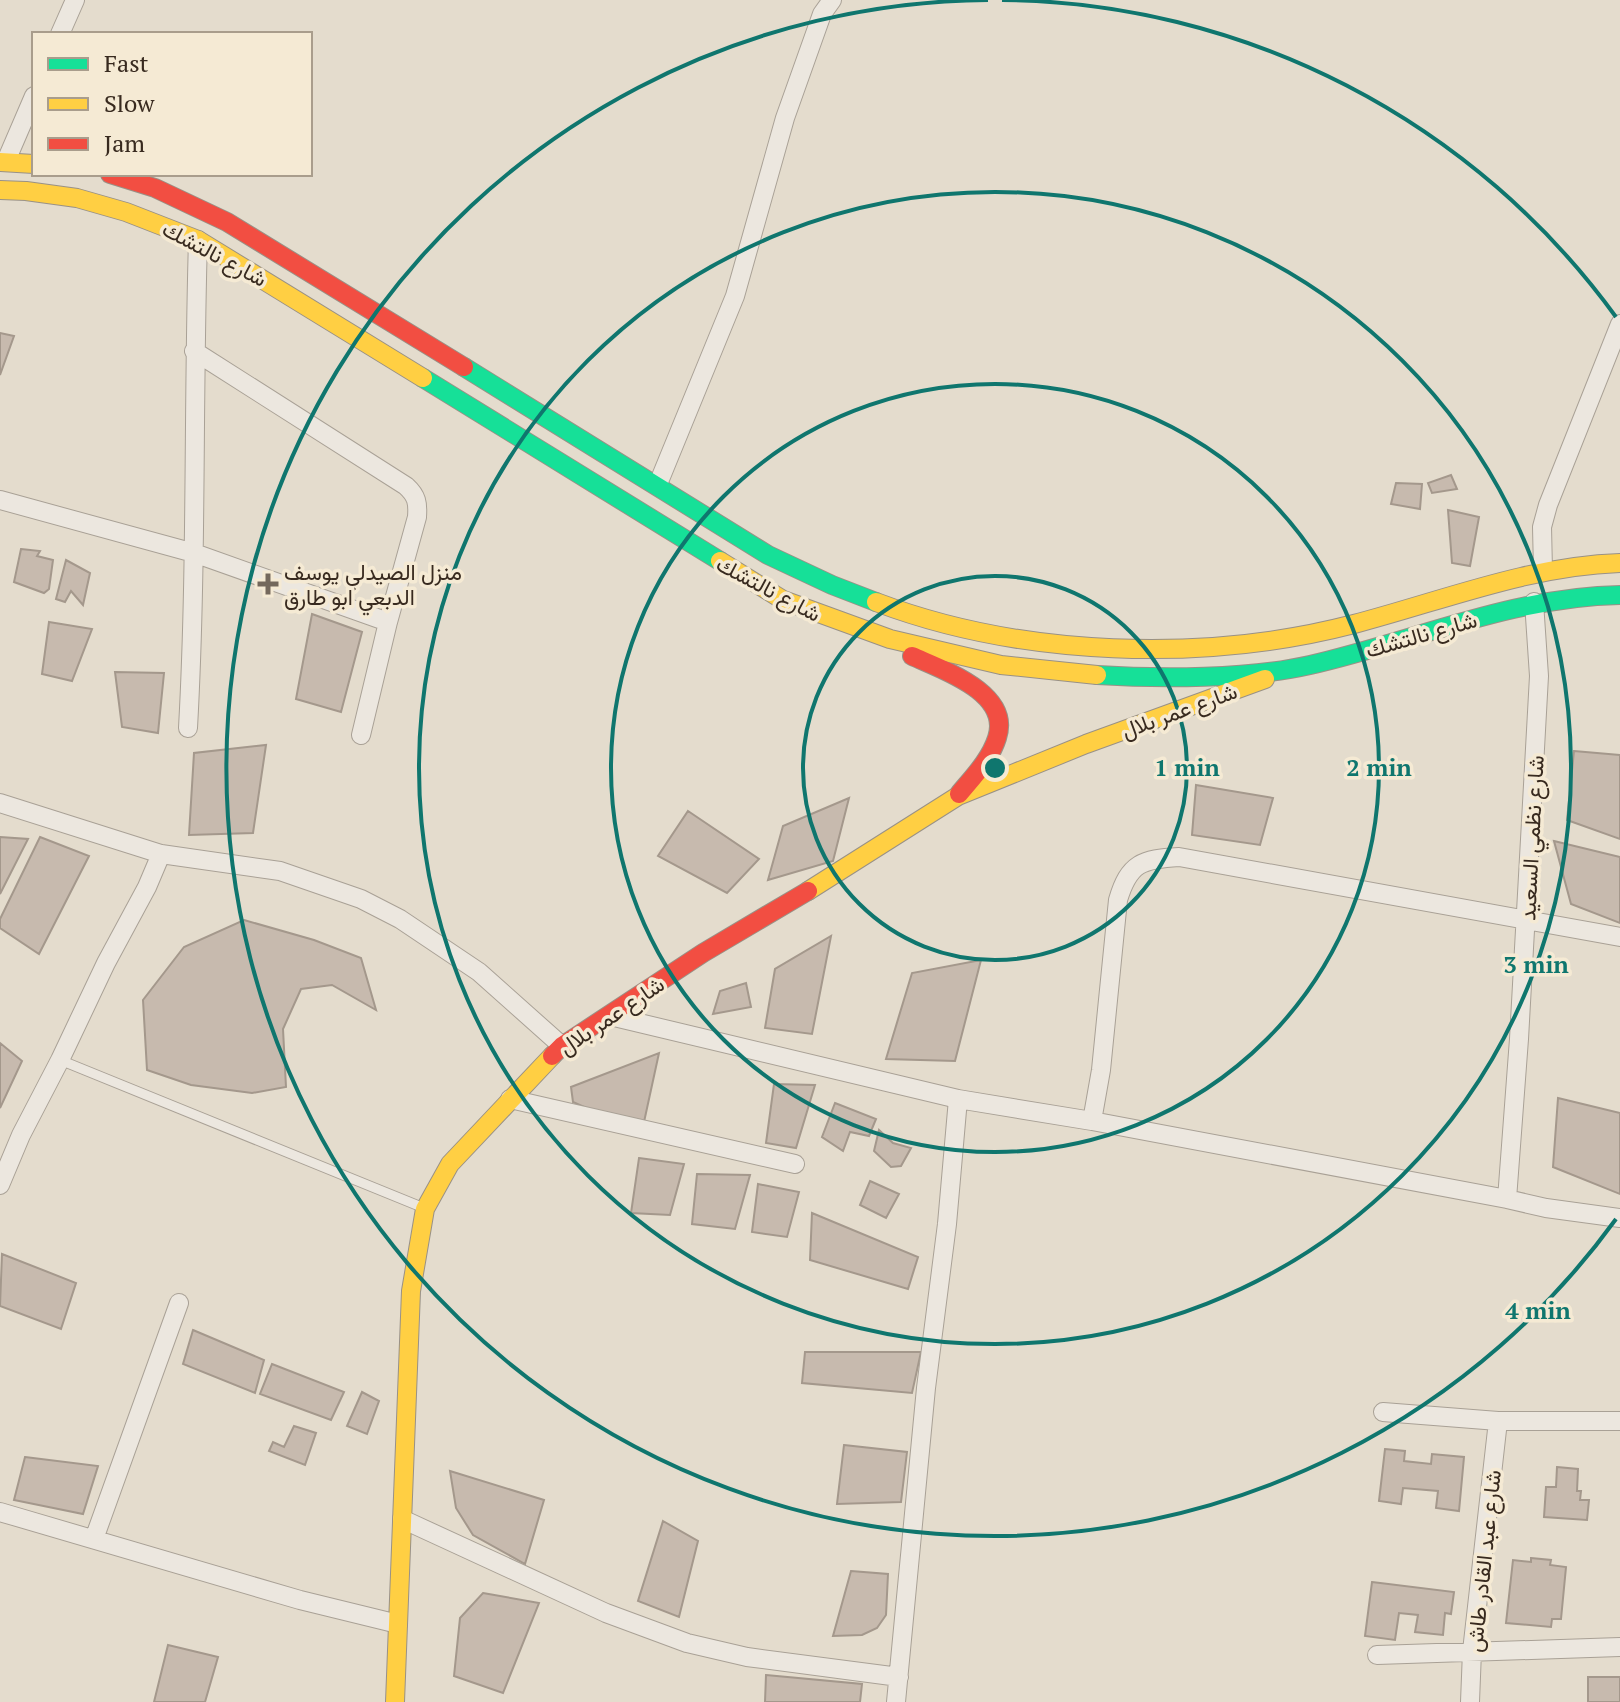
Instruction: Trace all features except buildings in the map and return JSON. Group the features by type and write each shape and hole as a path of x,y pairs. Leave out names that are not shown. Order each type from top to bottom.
{"main road":[{"path":"3,162 32,164"},
{"name":"شارع نالتشك","path":"116,176 155,188 227,222 658,484 775,559 854,595 941,623 1057,645 1153,650 1274,641 1375,617 1543,570 1620,563"},
{"name":"شارع نالتشك","path":"0,190 32,189 84,198 133,212 198,240 783,600 863,632 961,658 1094,676 1148,679 1290,669 1355,654 1534,602 1620,595"},
{"path":"863,632 965,682 990,699 999,714 999,733 987,757 958,796"},
{"name":"شارع عمر بلال","path":"395,1702 411,1291 425,1209 450,1164 562,1046 703,953 823,882 958,796 1086,744 1290,669"}],"street":[{"path":"61,32 75,0"},
{"path":"658,484 735,296 785,118 822,14 832,0"},
{"path":"3,162 32,100"},
{"path":"188,728 194,553 194,351 198,240"},
{"path":"1543,570 1542,527 1548,505 1620,324"},
{"path":"194,351 414,494 418,501 417,517 361,735"},
{"path":"0,500 194,553 388,622"},
{"name":"شارع نظمي السعيد","path":"1507,1199 1527,919 1539,676 1534,602"},
{"path":"0,803 161,854 280,871 361,899 400,919 479,972 562,1046"},
{"path":"0,1185 21,1135 161,854"},
{"path":"1092,1121 1101,1070 1118,900 1131,870 1143,862 1179,857 1620,937"},
{"path":"610,1016 958,1099 1092,1121 1546,1208 1620,1218"},
{"path":"510,1099 795,1164"},
{"path":"896,1702 958,1099"},
{"path":"94,1539 179,1303"},
{"path":"1383,1412 1498,1421 1620,1421"},
{"name":"شارع عبد القادر طاش","path":"1470,1702 1472,1651 1498,1421"},
{"path":"0,1512 300,1600 398,1624"},
{"path":"402,1519 606,1613 687,1643 747,1657 899,1677"},
{"path":"1377,1655 1620,1647"}],"lane":[{"path":"60,1060 425,1209"}],"traffic: fast":[{"path":"464,367 768,555 876,602"},
{"path":"423,378 720,561"},
{"path":"1097,675 1204,677 1286,670 1540,603 1620,595"}],"traffic: slow":[{"path":"0,162 32,164"},
{"path":"0,190 77,198 126,212 198,240 423,378"},
{"path":"720,561 783,600 890,639 1001,665 1097,675"},
{"path":"876,602 991,634 1051,643 1175,649 1296,637 1519,578 1620,563"},
{"path":"808,891 958,796 1086,744 1265,679"},
{"path":"395,1702 411,1291 425,1209 450,1164 552,1056"}],"traffic: jam":[{"path":"116,176 155,188 227,222 464,367"},
{"path":"912,656 972,685 994,708 999,722 997,738 990,754 959,794"},
{"path":"552,1056 562,1046 703,953 808,891"}],"place":[{"name":"منزل الصيدلي يوسف الدبعي ابو طارق","path":"268,584"}]}
